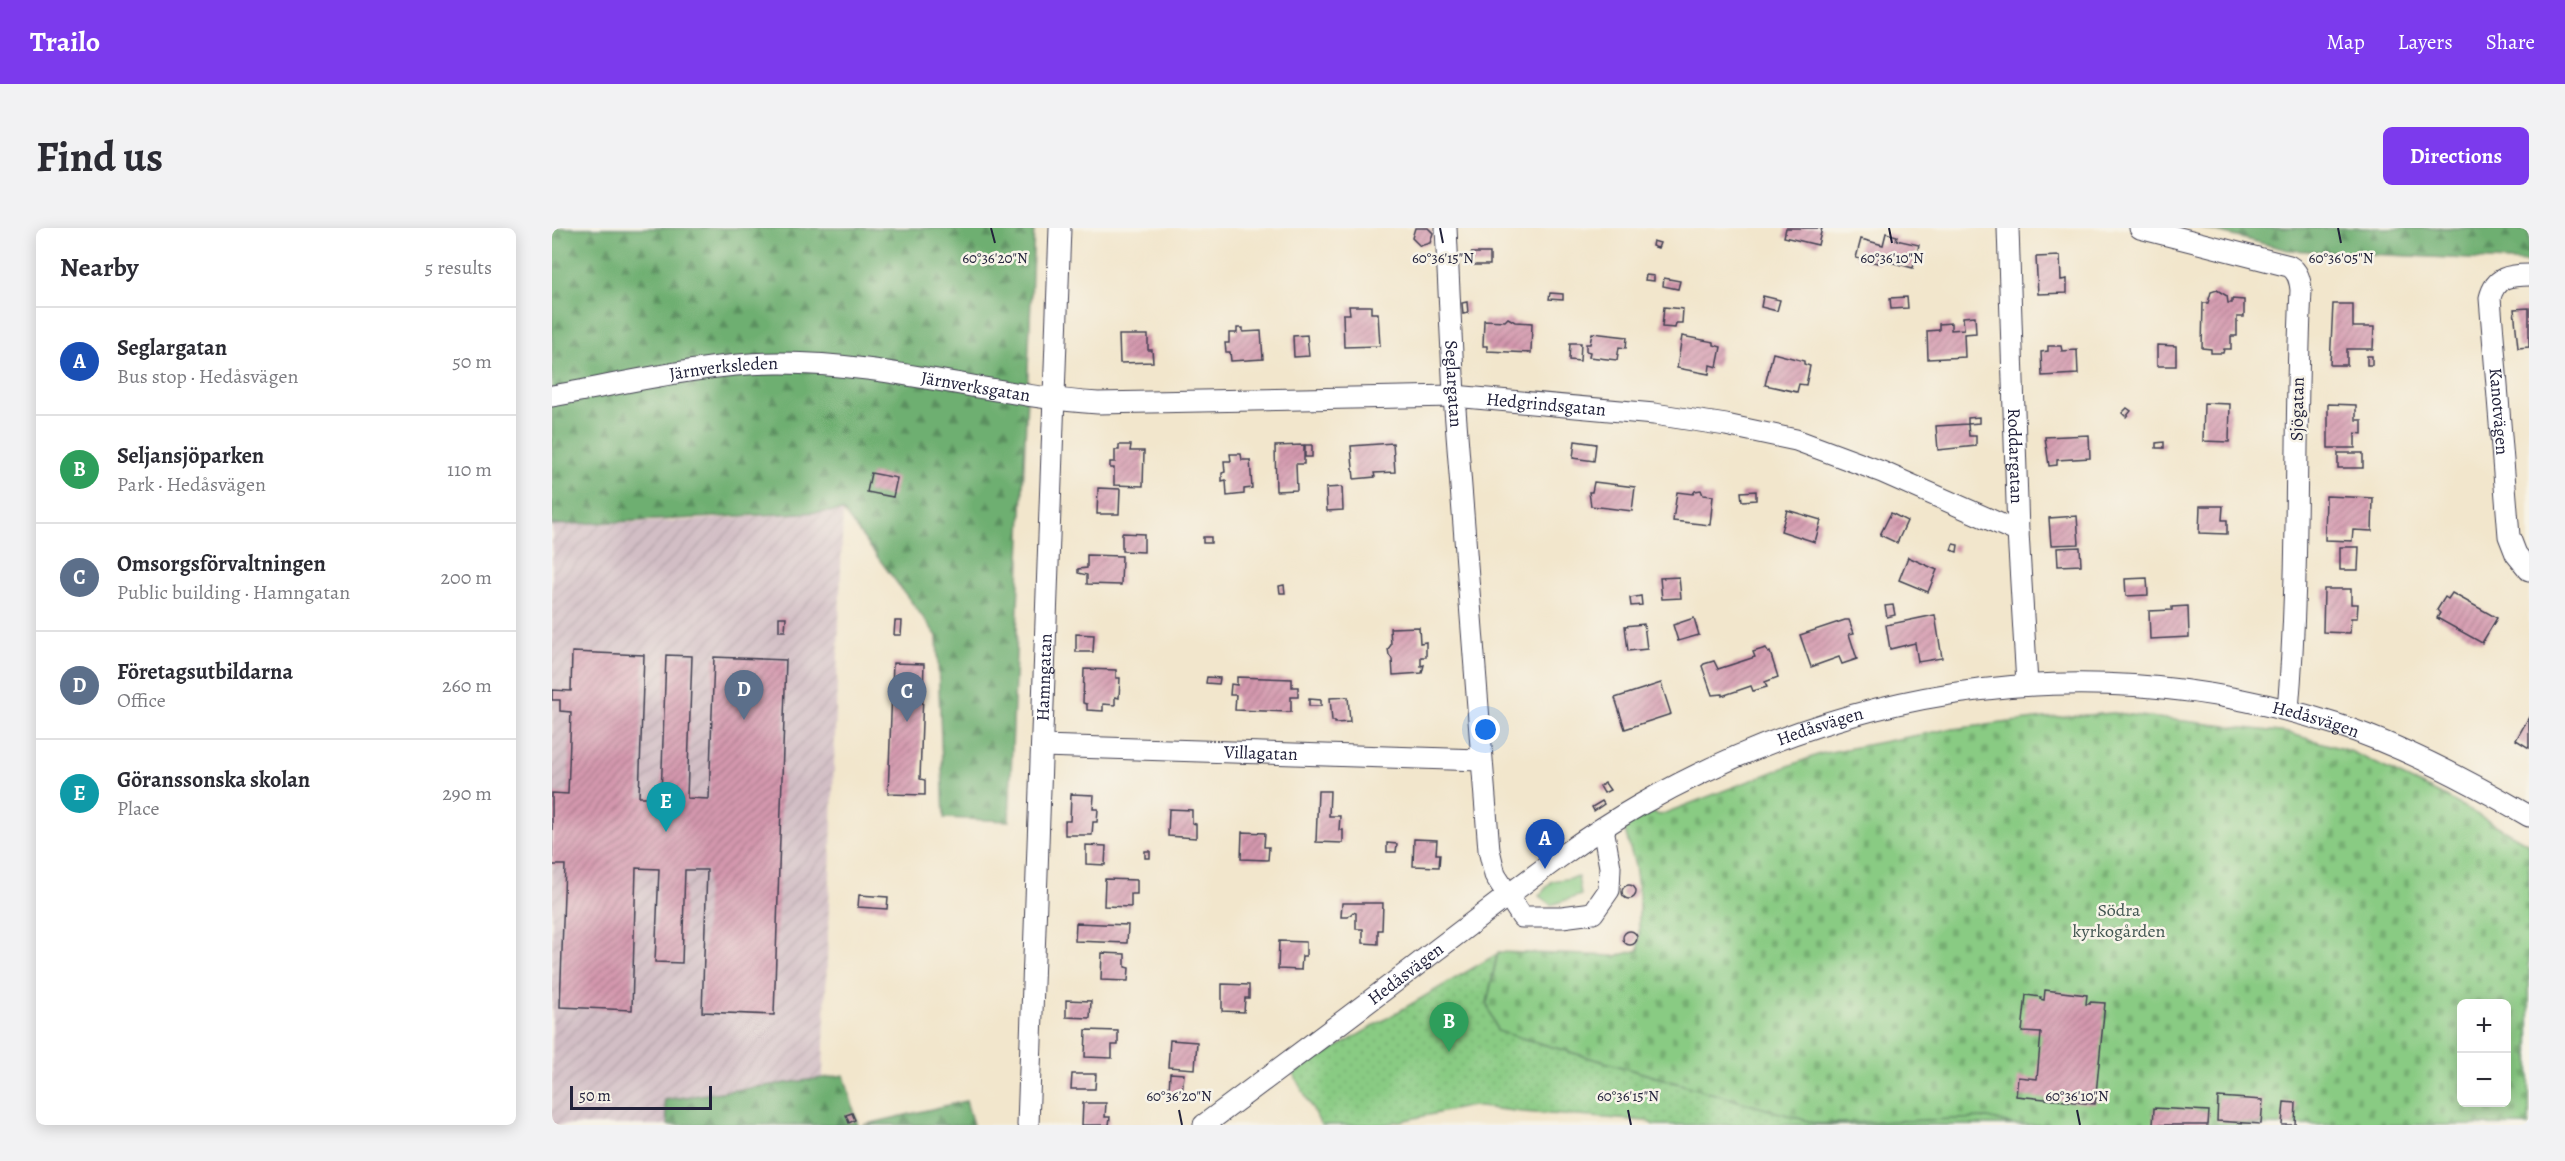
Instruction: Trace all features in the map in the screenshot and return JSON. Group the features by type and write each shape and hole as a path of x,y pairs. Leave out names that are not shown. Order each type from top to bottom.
{"street":[{"name":"Hamngatan","path":"1028,1125 1060,228"},
{"name":"Seglargatan","path":"1446,228 1454,396 1480,760 1489,850 1495,875 1522,917 1562,917 1593,913 1609,890 1610,867 1603,828"},
{"name":"Roddargatan","path":"2008,228 2018,532 2027,684"},
{"name":"Sjögatan","path":"2140,228 2289,266 2294,269 2299,278 2301,290 2297,382 2294,645 2288,710"},
{"name":"Kanotvägen","path":"2529,275 2505,277 2497,282 2490,298 2509,536 2516,554 2529,570"},
{"name":"Järnverksleden","path":"552,396 702,369 777,363 836,366 896,375"},
{"name":"Järnverksgatan","path":"896,375 1053,400"},
{"name":"Hedgrindsgatan","path":"1053,400 1098,403 1454,396 1654,414 1726,425 1796,440 1872,468 2018,532"},
{"name":"Hedåsvägen","path":"1204,1125 1507,896 1603,828 1708,769 1794,734 1841,718 1920,698 2027,684 2108,684 2190,691 2288,710 2337,724 2390,744 2529,816"},
{"name":"Villagatan","path":"1042,746 1480,760"}],"shaded area":[{"path":"843,511 822,1102 796,1125 552,1125 552,525 683,521"}],"green space":[{"path":"552,228 1034,228 1009,821 944,818 937,636 843,511 552,525"},
{"path":"2201,228 2529,228 2529,262 2288,250"},
{"name":"Södra kyrkogården","path":"2114,713 2288,733 2350,751 2446,797 2529,844 2529,1125 2013,1125 1988,1118 1818,1124 1497,1031 1487,1003 1498,952 1616,956 1639,950 1639,896 1635,866 1622,820 1642,809 1660,815 1820,754 1944,730 2044,718"},
{"path":"1578,877 1581,895 1551,905 1539,896 1552,881"},
{"path":"1497,954 1487,1003 1497,1031 1818,1124 1988,1118 2013,1125 1654,1125 1647,1121 1471,1106 1382,1125 1321,1125 1293,1073"},
{"path":"844,1075 858,1125 668,1125 664,1100"},
{"path":"966,1101 973,1125 863,1125"}],"building":[{"path":"1415,228 1428,228 1433,233 1430,243 1420,246 1412,238"},
{"path":"1786,228 1822,228 1818,245 1784,237"},
{"path":"1886,233 1897,236 1896,240 1919,245 1913,268 1879,259 1878,263 1856,258 1861,239 1883,245"},
{"path":"1653,241 1660,243 1658,248 1652,246"},
{"path":"1471,253 1490,253 1490,265 1471,265"},
{"path":"2060,256 2061,280 2067,279 2067,293 2038,294 2036,257"},
{"path":"1646,275 1654,276 1654,281 1645,280"},
{"path":"1664,278 1680,281 1678,289 1663,286"},
{"path":"2217,290 2227,296 2228,303 2232,303 2232,299 2244,300 2244,317 2237,317 2237,336 2231,336 2231,349 2224,349 2223,353 2211,353 2211,349 2202,348 2203,303 2208,303 2211,292"},
{"path":"1550,293 1563,294 1563,300 1549,299"},
{"path":"1763,296 1780,300 1777,311 1761,307"},
{"path":"1907,297 1908,308 1891,309 1890,298"},
{"path":"1467,302 1468,313 1463,314 1462,303"},
{"path":"2333,304 2353,304 2353,327 2374,327 2373,349 2347,349 2347,365 2330,365"},
{"path":"1349,306 1371,306 1371,313 1378,313 1380,346 1344,347 1343,314 1350,314"},
{"path":"1664,307 1683,309 1682,323 1676,323 1675,328 1662,327"},
{"path":"2529,308 2529,347 2518,348 2514,309"},
{"path":"1975,316 1976,333 1964,334 1965,357 1928,359 1927,331 1939,330 1939,324 1951,323 1951,330 1964,329 1963,317"},
{"path":"1508,318 1515,322 1532,323 1531,353 1487,351 1487,346 1483,346 1484,320 1505,321"},
{"path":"1237,328 1243,328 1243,332 1261,331 1263,359 1231,361 1230,352 1226,352 1225,343 1229,343 1229,333 1237,333"},
{"path":"1592,333 1627,337 1626,348 1619,347 1617,360 1589,357 1590,352 1586,351 1586,344 1590,344"},
{"path":"1119,335 1148,335 1148,350 1152,350 1153,362 1120,363"},
{"path":"1307,335 1309,356 1294,357 1293,336"},
{"path":"1682,336 1714,342 1714,345 1721,347 1717,367 1710,365 1709,374 1677,368"},
{"path":"1570,343 1581,343 1580,361 1569,360"},
{"path":"2157,345 2176,346 2176,366 2157,366"},
{"path":"2048,346 2061,346 2062,351 2077,350 2078,374 2042,376 2041,352 2048,351"},
{"path":"1773,353 1804,361 1804,364 1810,366 1806,385 1799,384 1797,392 1765,385"},
{"path":"2367,356 2372,356 2372,365 2367,365"},
{"path":"2204,403 2230,404 2229,442 2203,441"},
{"path":"2328,404 2356,405 2356,420 2362,420 2362,434 2355,433 2355,448 2328,448"},
{"path":"2127,408 2131,411 2126,417 2122,413"},
{"path":"1979,417 1979,423 1968,424 1968,418"},
{"path":"1968,424 1969,436 1976,436 1976,446 1938,450 1936,426"},
{"path":"2089,435 2090,458 2057,460 2057,465 2049,466 2045,437"},
{"path":"1575,441 1596,444 1594,461 1573,458"},
{"path":"2164,442 2164,448 2156,448 2156,443"},
{"path":"1393,443 1395,472 1374,473 1375,477 1354,479 1351,446"},
{"path":"1119,445 1131,445 1130,451 1144,451 1143,486 1114,485 1114,468 1110,468 1110,462 1115,462 1115,450 1119,450"},
{"path":"1304,445 1304,464 1296,464 1297,490 1276,491 1275,446"},
{"path":"1305,445 1312,445 1312,457 1305,457"},
{"path":"2338,453 2363,453 2363,468 2338,468"},
{"path":"1230,454 1241,454 1242,460 1250,460 1252,488 1244,489 1244,494 1227,496 1226,480 1222,481 1222,473 1225,472 1224,461 1231,461"},
{"path":"871,473 897,478 893,497 867,492"},
{"path":"1594,482 1635,487 1632,511 1591,506 1589,492 1592,492"},
{"path":"1342,487 1343,510 1327,511 1326,488"},
{"path":"1098,488 1120,489 1119,514 1097,514"},
{"path":"1701,490 1703,495 1713,496 1710,525 1673,521 1677,492 1693,494"},
{"path":"1756,491 1756,500 1742,501 1741,492"},
{"path":"2326,496 2373,498 2372,531 2353,530 2352,541 2325,540"},
{"path":"2200,506 2223,506 2222,520 2227,520 2227,534 2199,533"},
{"path":"1787,510 1821,520 1815,542 1781,531"},
{"path":"1891,513 1907,521 1897,543 1880,535"},
{"path":"2077,516 2079,544 2051,545 2049,518"},
{"path":"1122,533 1144,534 1144,552 1122,551"},
{"path":"1203,537 1211,537 1211,543 1203,543"},
{"path":"1953,544 1958,545 1957,552 1951,550"},
{"path":"2080,547 2081,565 2058,566 2057,548"},
{"path":"2340,547 2359,547 2358,570 2340,570"},
{"path":"1087,555 1122,556 1121,585 1087,584 1087,575 1078,573 1078,569 1087,568"},
{"path":"1908,557 1937,570 1928,592 1899,580"},
{"path":"1679,577 1681,598 1662,599 1660,578"},
{"path":"2147,578 2148,595 2126,596 2125,579"},
{"path":"1284,585 1285,593 1280,593 1279,586"},
{"path":"2324,589 2351,589 2351,604 2358,604 2357,618 2351,618 2350,633 2323,632"},
{"path":"2452,593 2497,618 2482,643 2437,618 2440,613 2437,610 2445,597 2448,599"},
{"path":"1641,596 1642,605 1631,606 1630,598"},
{"path":"1893,605 1895,615 1887,617 1885,606"},
{"path":"2188,606 2189,637 2150,639 2149,611 2172,610 2172,607"},
{"path":"1935,615 1942,658 1918,662 1915,643 1890,649 1886,625"},
{"path":"779,617 786,617 785,631 779,631"},
{"path":"1694,618 1699,635 1678,641 1673,625"},
{"path":"1849,620 1854,633 1849,634 1857,659 1842,664 1839,657 1811,667 1800,635"},
{"path":"895,621 902,621 901,635 894,635"},
{"path":"1644,624 1647,649 1628,651 1625,626"},
{"path":"1419,627 1420,643 1426,642 1426,657 1421,657 1421,666 1424,665 1422,673 1393,675 1392,659 1388,649 1391,645 1390,628"},
{"path":"1076,634 1094,635 1093,652 1076,652"},
{"path":"1766,648 1768,653 1770,652 1778,677 1765,682 1767,687 1753,691 1751,686 1722,696 1722,694 1712,695 1702,666 1704,664 1714,661 1718,669 1755,657 1753,652"},
{"path":"572,652 644,655 639,797 661,797 666,655 692,656 687,798 709,799 714,657 786,660 774,1015 702,1012 707,870 685,870 682,963 655,962 659,869 636,868 632,1010 560,1007 565,865 552,865 552,793 568,794 571,712 560,711 560,700 552,700 552,690 571,691"},
{"path":"893,663 924,664 920,779 925,780 925,795 888,794"},
{"path":"1084,669 1116,670 1116,678 1120,678 1119,698 1115,697 1115,705 1103,704 1103,711 1087,710 1087,704 1083,703"},
{"path":"1207,677 1220,678 1219,684 1206,683"},
{"path":"1237,677 1292,679 1292,687 1298,687 1298,697 1291,697 1291,712 1235,710 1236,695 1230,695 1231,684 1237,685"},
{"path":"1661,683 1671,714 1625,729 1615,698"},
{"path":"1348,697 1350,722 1335,723 1332,721 1330,698"},
{"path":"1309,699 1321,700 1321,706 1309,706"},
{"path":"2529,717 2529,748 2516,740"},
{"path":"1605,783 1610,790 1604,793 1600,786"},
{"path":"1318,791 1330,791 1329,816 1340,816 1339,830 1343,830 1343,843 1316,842"},
{"path":"1071,794 1094,795 1093,809 1098,809 1097,822 1093,822 1092,835 1065,835 1065,821 1070,821"},
{"path":"1602,801 1604,804 1594,811 1592,807"},
{"path":"1169,809 1192,810 1192,823 1196,824 1196,838 1168,836"},
{"path":"1242,832 1265,833 1264,847 1269,847 1268,860 1241,859"},
{"path":"1414,839 1437,840 1436,854 1440,854 1439,867 1413,866"},
{"path":"1387,843 1397,844 1396,852 1387,852"},
{"path":"1086,845 1106,846 1105,865 1086,864"},
{"path":"1145,851 1150,851 1150,858 1145,858"},
{"path":"1105,879 1137,880 1137,894 1131,894 1131,907 1104,906"},
{"path":"1629,885 1634,887 1636,892 1634,897 1629,899 1624,897 1622,892 1624,887"},
{"path":"859,895 888,897 887,909 858,907"},
{"path":"1342,903 1383,903 1382,930 1378,930 1378,944 1363,943 1363,929 1356,929 1356,913 1353,912 1348,917 1341,917"},
{"path":"1076,923 1128,925 1127,943 1075,941"},
{"path":"1630,931 1635,933 1637,938 1635,943 1630,945 1625,943 1623,938 1625,933"},
{"path":"1279,941 1306,942 1306,956 1302,956 1301,970 1278,969"},
{"path":"1102,953 1125,954 1125,967 1129,968 1128,981 1101,980"},
{"path":"1222,984 1249,985 1249,998 1245,998 1244,1012 1222,1011"},
{"path":"2045,990 2087,995 2086,1004 2105,1003 2095,1104 2016,1096 2018,1077 2037,1079 2041,1033 2022,1032 2026,995 2041,997 2040,999 2044,1000"},
{"path":"1066,1000 1091,1001 1090,1018 1066,1017"},
{"path":"1086,1030 1118,1031 1118,1045 1112,1045 1112,1058 1085,1057"},
{"path":"1170,1040 1197,1042 1195,1069 1168,1067"},
{"path":"1170,1073 1184,1074 1182,1094 1169,1093"},
{"path":"1072,1074 1096,1074 1095,1089 1071,1089"},
{"path":"2218,1097 2263,1100 2261,1124 2217,1121"},
{"path":"2284,1102 2296,1103 2295,1125 2282,1125"},
{"path":"1083,1103 1106,1103 1105,1117 1110,1117 1109,1125 1082,1125"},
{"path":"2154,1108 2209,1111 2208,1125 2153,1125"},
{"path":"852,1113 855,1120 849,1123 846,1115"}],"place":[{"name":"Företagsutbildarna","path":"744,720"},
{"name":"Omsorgsförvaltningen","path":"907,722"},
{"name":"Göranssonska skolan","path":"666,832"},
{"name":"Seglargatan","path":"1545,869"},
{"name":"Seljansjöparken","path":"1449,1052"}]}
